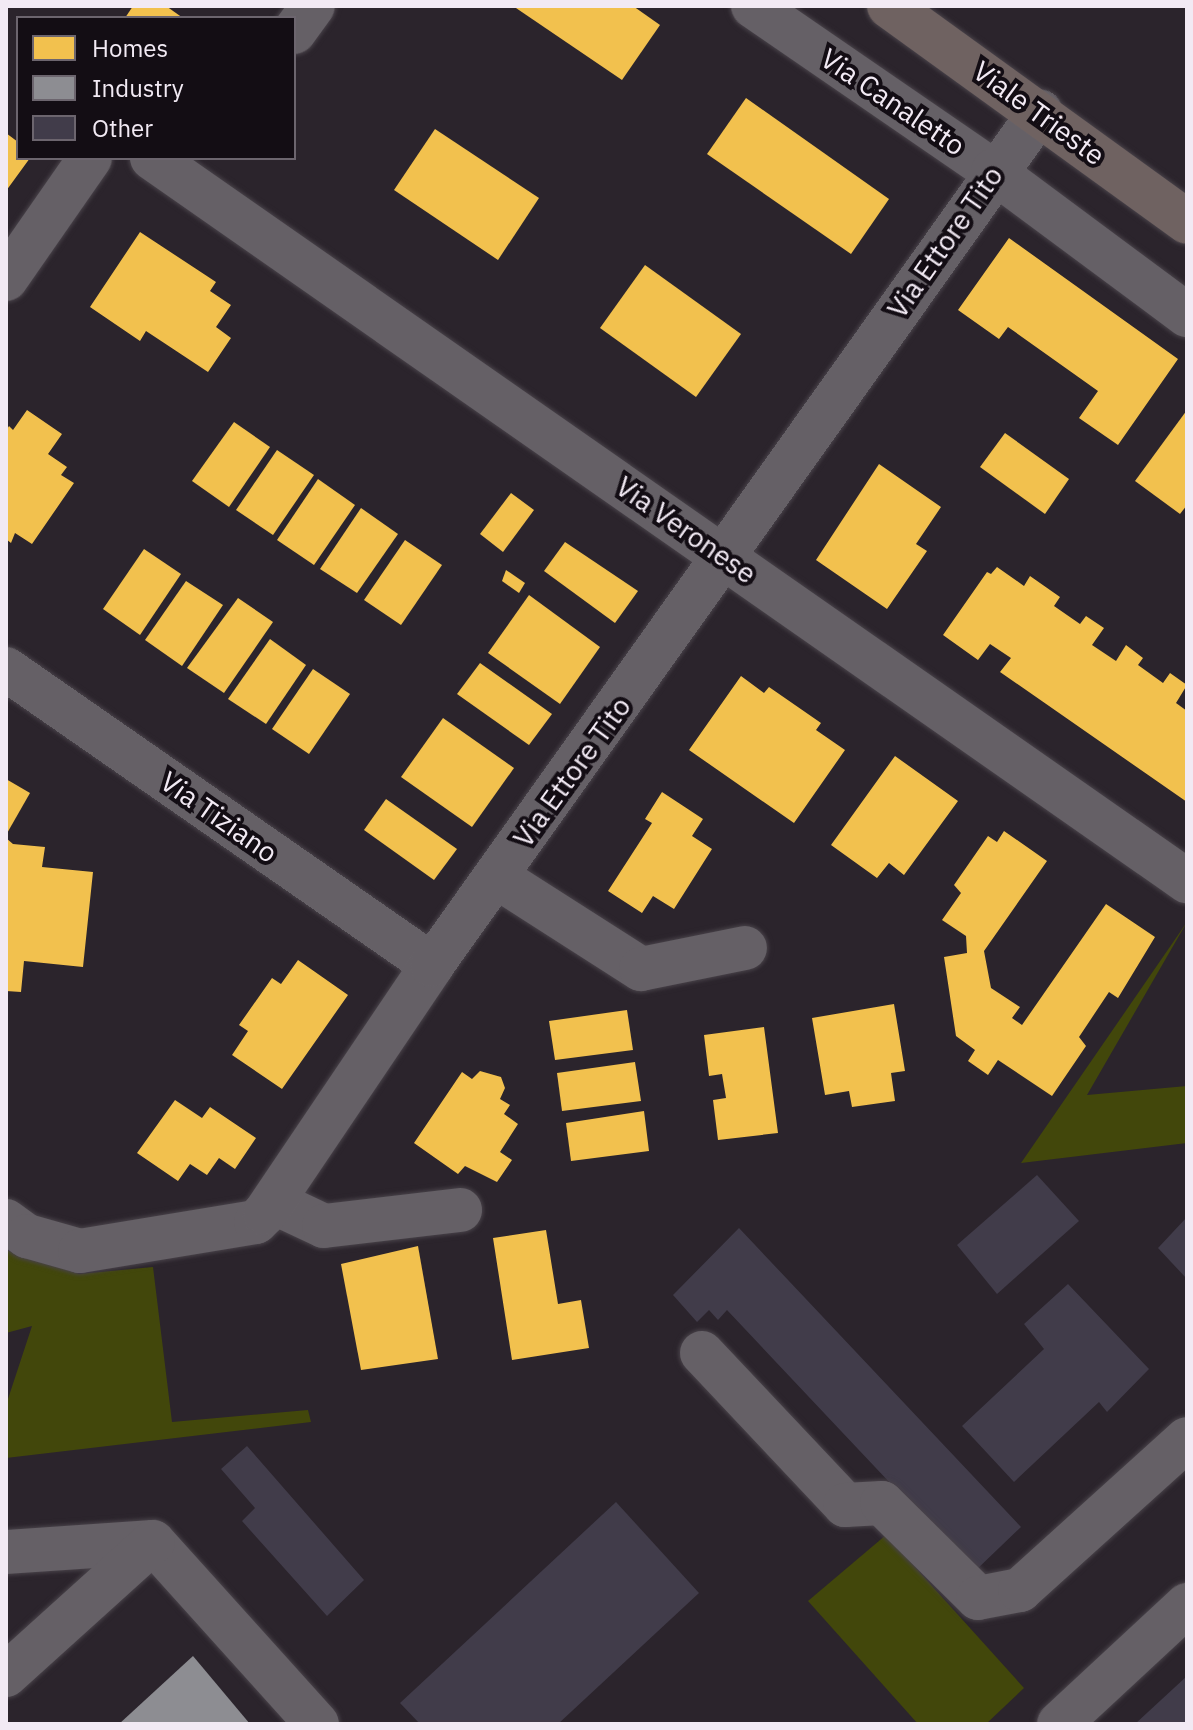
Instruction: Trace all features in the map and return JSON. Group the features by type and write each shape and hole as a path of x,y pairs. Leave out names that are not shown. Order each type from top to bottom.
{"main road":[{"name":"Viale Trieste","path":"889,6 1185,212"}],"street":[{"path":"296,29 313,6"},
{"name":"Via Canaletto","path":"753,6 993,171 1187,315"},
{"name":"Via Ettore Tito","path":"6,1221 27,1236 80,1251 256,1222 273,1202 432,965 725,557 993,171 1040,112"},
{"path":"6,279 89,160"},
{"name":"Via Veronese","path":"179,166 725,557 1187,881"},
{"name":"Via Tiziano","path":"6,669 432,965"},
{"path":"497,877 641,969 745,948"},
{"path":"273,1202 324,1226 460,1210"},
{"path":"702,1353 845,1505 882,1503 978,1598 1020,1590 1187,1439"},
{"path":"6,1552 153,1542"},
{"path":"6,1675 153,1542"},
{"path":"153,1542 317,1724"},
{"path":"1059,1724 1187,1605"}],"green space":[{"path":"1187,922 1087,1095 1187,1086 1187,1143 1021,1163"},
{"path":"6,1250 79,1274 153,1267 172,1422 308,1410 311,1422 6,1458 6,1405 32,1326 6,1333"},
{"path":"886,1535 1024,1688 986,1724 918,1724 808,1601"}],"building: Homes":[{"path":"133,6 166,6 180,16 126,16"},
{"path":"513,6 633,6 660,25 622,80"},
{"path":"746,98 889,199 851,254 707,154"},
{"path":"435,129 539,198 498,260 394,190"},
{"path":"6,133 16,140 16,160 29,160 6,191"},
{"path":"140,232 216,282 210,291 231,305 216,327 231,338 208,372 146,331 140,341 90,307"},
{"path":"1009,238 1178,359 1118,445 1079,418 1098,391 1008,327 999,339 958,310"},
{"path":"645,265 741,334 696,397 600,328"},
{"path":"27,410 62,434 48,454 67,467 61,475 74,483 32,544 15,533 11,543 6,539 6,431 9,426 13,430"},
{"path":"1187,410 1187,505 1180,514 1135,481"},
{"path":"234,422 270,447 229,507 192,481"},
{"path":"1005,433 1069,479 1045,514 980,467"},
{"path":"277,450 314,475 273,535 236,510"},
{"path":"879,464 941,507 916,544 927,551 887,609 816,560"},
{"path":"318,479 355,505 314,565 277,540"},
{"path":"511,493 534,510 503,552 480,534"},
{"path":"361,508 398,534 357,593 320,569"},
{"path":"405,540 442,565 401,625 364,600"},
{"path":"565,542 638,591 615,623 544,571"},
{"path":"144,549 181,574 140,635 103,609"},
{"path":"997,567 1024,586 1030,576 1060,597 1054,606 1080,624 1086,616 1104,628 1092,645 1116,661 1126,645 1143,658 1138,665 1163,683 1170,673 1187,685 1176,703 1187,711 1187,802 1000,672 1011,658 990,644 978,660 943,635 987,572 991,574"},
{"path":"506,570 525,583 519,593 502,581"},
{"path":"186,581 223,605 182,666 145,640"},
{"path":"529,595 600,647 560,704 488,653"},
{"path":"238,598 273,622 224,693 187,668"},
{"path":"270,639 306,665 266,724 228,699"},
{"path":"480,663 552,714 529,745 457,694"},
{"path":"313,669 350,694 309,754 272,729"},
{"path":"741,676 764,693 769,687 821,723 816,730 845,750 794,823 689,750"},
{"path":"443,718 514,768 472,827 401,777"},
{"path":"895,756 958,801 904,875 889,863 877,878 831,845"},
{"path":"6,779 30,793 6,835"},
{"path":"662,792 703,819 692,836 712,849 674,909 653,896 642,913 608,891 652,823 645,819"},
{"path":"386,799 457,849 434,880 364,830"},
{"path":"1004,831 1047,861 984,951 991,988 1020,1007 1012,1018 1022,1025 1106,904 1155,937 1118,998 1109,992 1079,1037 1086,1046 1052,1096 998,1060 988,1075 968,1061 975,1050 956,1036 944,957 967,953 966,936 942,920 961,893 954,885 988,836 997,842"},
{"path":"6,838 13,844 45,847 42,867 93,872 83,967 24,961 21,992 6,991"},
{"path":"298,960 348,995 282,1089 232,1055 248,1031 239,1025 272,978 281,984"},
{"path":"894,1004 905,1071 891,1073 895,1101 852,1107 849,1091 825,1095 812,1018"},
{"path":"627,1010 633,1050 555,1060 549,1021"},
{"path":"764,1027 778,1133 718,1140 713,1100 726,1098 722,1074 709,1076 704,1035"},
{"path":"635,1062 641,1101 562,1111 557,1073"},
{"path":"480,1071 501,1077 505,1088 500,1099 510,1105 504,1114 518,1124 500,1152 512,1160 497,1182 465,1166 458,1174 414,1143 462,1072 472,1079"},
{"path":"175,1100 202,1118 210,1107 256,1138 235,1169 219,1158 207,1175 190,1164 178,1181 137,1153"},
{"path":"644,1111 649,1151 571,1161 566,1123"},
{"path":"546,1230 558,1304 581,1300 589,1348 512,1360 493,1238"},
{"path":"418,1246 438,1359 361,1370 341,1264"}],"building: Industry":[{"path":"193,1656 250,1724 119,1724"}],"building: Other":[{"path":"1037,1175 1079,1221 997,1294 957,1245"},
{"path":"1187,1217 1187,1279 1158,1248"},
{"path":"739,1228 1021,1527 974,1572 727,1310 718,1320 709,1310 697,1322 673,1295"},
{"path":"1068,1284 1149,1369 1107,1412 1099,1402 1014,1482 962,1426 1044,1349 1024,1324"},
{"path":"247,1446 364,1580 327,1616 242,1521 255,1508 221,1469"},
{"path":"616,1502 699,1593 558,1724 420,1724 400,1703"},
{"path":"1187,1676 1187,1724 1135,1724"}]}
